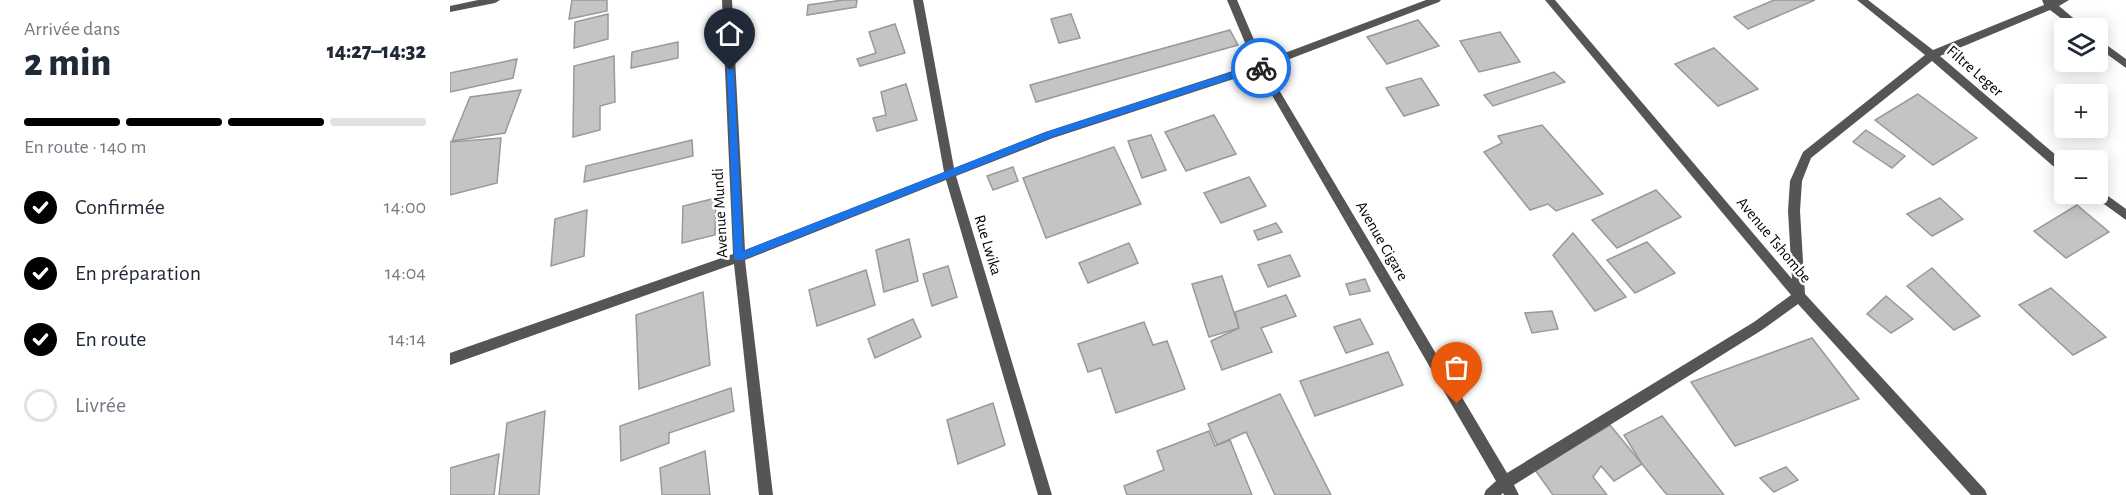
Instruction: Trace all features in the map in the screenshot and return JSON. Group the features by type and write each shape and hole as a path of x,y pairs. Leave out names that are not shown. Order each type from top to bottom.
{"street":[{"path":"450,9 495,0"},
{"name":"Avenue Mundi","path":"727,0 738,257 766,495"},
{"name":"Rue Lwika","path":"918,0 950,174 1046,495"},
{"name":"Avenue Cigare","path":"1233,0 1260,66 1512,495"},
{"path":"450,359 738,257 1049,135 1260,66 1437,0"},
{"name":"Avenue Tshombe","path":"1550,0 1799,296 1980,495"},
{"name":"Filtre Leger","path":"1862,0 1932,55 2054,160"},
{"path":"1491,495 1504,483 1758,327 1799,296 1795,191 1796,181 1807,155 1932,55 2047,2 2064,0"},
{"path":"2047,2 2067,18"},
{"path":"2108,50 2126,64"},
{"path":"2108,201 2126,215"}],"building":[{"path":"572,0 607,0 607,11 569,19"},
{"path":"857,0 856,7 807,15 808,5"},
{"path":"1774,0 1815,0 1748,29 1734,17"},
{"path":"608,14 608,39 574,48 575,22"},
{"path":"1071,14 1080,38 1059,43 1051,19"},
{"path":"1418,20 1439,46 1387,64 1367,37"},
{"path":"895,24 905,53 860,66 857,59 876,53 869,32"},
{"path":"1230,30 1238,45 1036,102 1030,85"},
{"path":"1500,32 1520,62 1479,72 1460,41"},
{"path":"678,42 678,58 631,68 632,52"},
{"path":"1714,48 1758,89 1718,106 1675,64"},
{"path":"614,56 615,102 600,106 600,130 573,137 574,66"},
{"path":"517,59 513,78 450,92 450,73"},
{"path":"1554,72 1565,82 1493,106 1484,95"},
{"path":"1421,78 1439,105 1404,116 1386,88"},
{"path":"906,84 917,120 877,131 873,118 886,115 881,92"},
{"path":"521,90 505,133 452,141 470,97"},
{"path":"1918,94 1977,138 1933,165 1875,120"},
{"path":"1214,115 1236,154 1186,171 1165,132"},
{"path":"1542,125 1603,194 1556,211 1548,204 1530,210 1484,152 1502,143 1498,136"},
{"path":"1866,130 1905,156 1892,168 1853,142"},
{"path":"1151,135 1166,170 1142,178 1128,141"},
{"path":"501,138 497,183 450,195 450,142"},
{"path":"692,140 693,156 584,182 586,166"},
{"path":"1114,147 1141,204 1046,238 1023,178"},
{"path":"1013,167 1018,181 993,190 987,176"},
{"path":"1249,177 1266,206 1221,223 1204,193"},
{"path":"1656,190 1681,217 1617,248 1592,220"},
{"path":"716,198 715,235 682,243 683,206"},
{"path":"1940,198 1963,219 1932,236 1907,214"},
{"path":"2077,205 2109,232 2066,258 2034,231"},
{"path":"587,210 584,256 551,266 555,219"},
{"path":"1276,223 1282,232 1258,240 1254,231"},
{"path":"1573,233 1626,297 1595,311 1553,255"},
{"path":"909,239 918,281 884,292 876,250"},
{"path":"1647,242 1675,273 1635,293 1607,260"},
{"path":"1129,243 1138,263 1088,283 1079,263"},
{"path":"1290,255 1300,276 1268,287 1258,265"},
{"path":"948,266 957,297 932,306 923,274"},
{"path":"1932,268 1980,316 1954,330 1907,286"},
{"path":"866,270 875,305 817,326 809,290"},
{"path":"1222,276 1239,328 1209,337 1192,284"},
{"path":"1365,279 1370,291 1350,295 1346,284"},
{"path":"2051,288 2106,337 2073,355 2019,305"},
{"path":"703,292 710,365 639,389 636,315"},
{"path":"1286,295 1296,316 1261,328 1272,352 1222,370 1211,341 1239,328 1235,312"},
{"path":"1886,296 1913,319 1891,333 1867,314"},
{"path":"1552,311 1558,329 1532,333 1525,313"},
{"path":"913,319 921,337 875,358 868,339"},
{"path":"1360,319 1373,344 1346,353 1334,327"},
{"path":"1144,322 1153,345 1167,341 1185,389 1116,413 1101,368 1088,372 1078,344"},
{"path":"1812,338 1859,399 1735,446 1691,382"},
{"path":"1388,352 1403,385 1315,416 1300,381"},
{"path":"731,388 734,411 669,433 669,443 621,461 620,426"},
{"path":"1280,394 1331,495 1275,495 1246,432 1217,445 1208,424"},
{"path":"993,403 1005,445 958,464 947,420"},
{"path":"545,411 539,495 499,495 507,423"},
{"path":"1662,416 1724,495 1667,495 1642,464 1624,435"},
{"path":"1610,425 1642,464 1614,481 1601,466 1593,477 1607,495 1553,495 1535,470"},
{"path":"1209,431 1215,446 1230,440 1252,495 1127,495 1124,486 1164,470 1157,451"},
{"path":"705,451 710,495 662,495 660,468"},
{"path":"499,454 494,495 450,495 450,468"},
{"path":"1786,467 1798,480 1774,492 1760,478"}],"way so far":[{"path":"1261,68 1457,404"}],"route":[{"path":"730,70 738,257 1049,135 1260,66 1261,68"}]}
